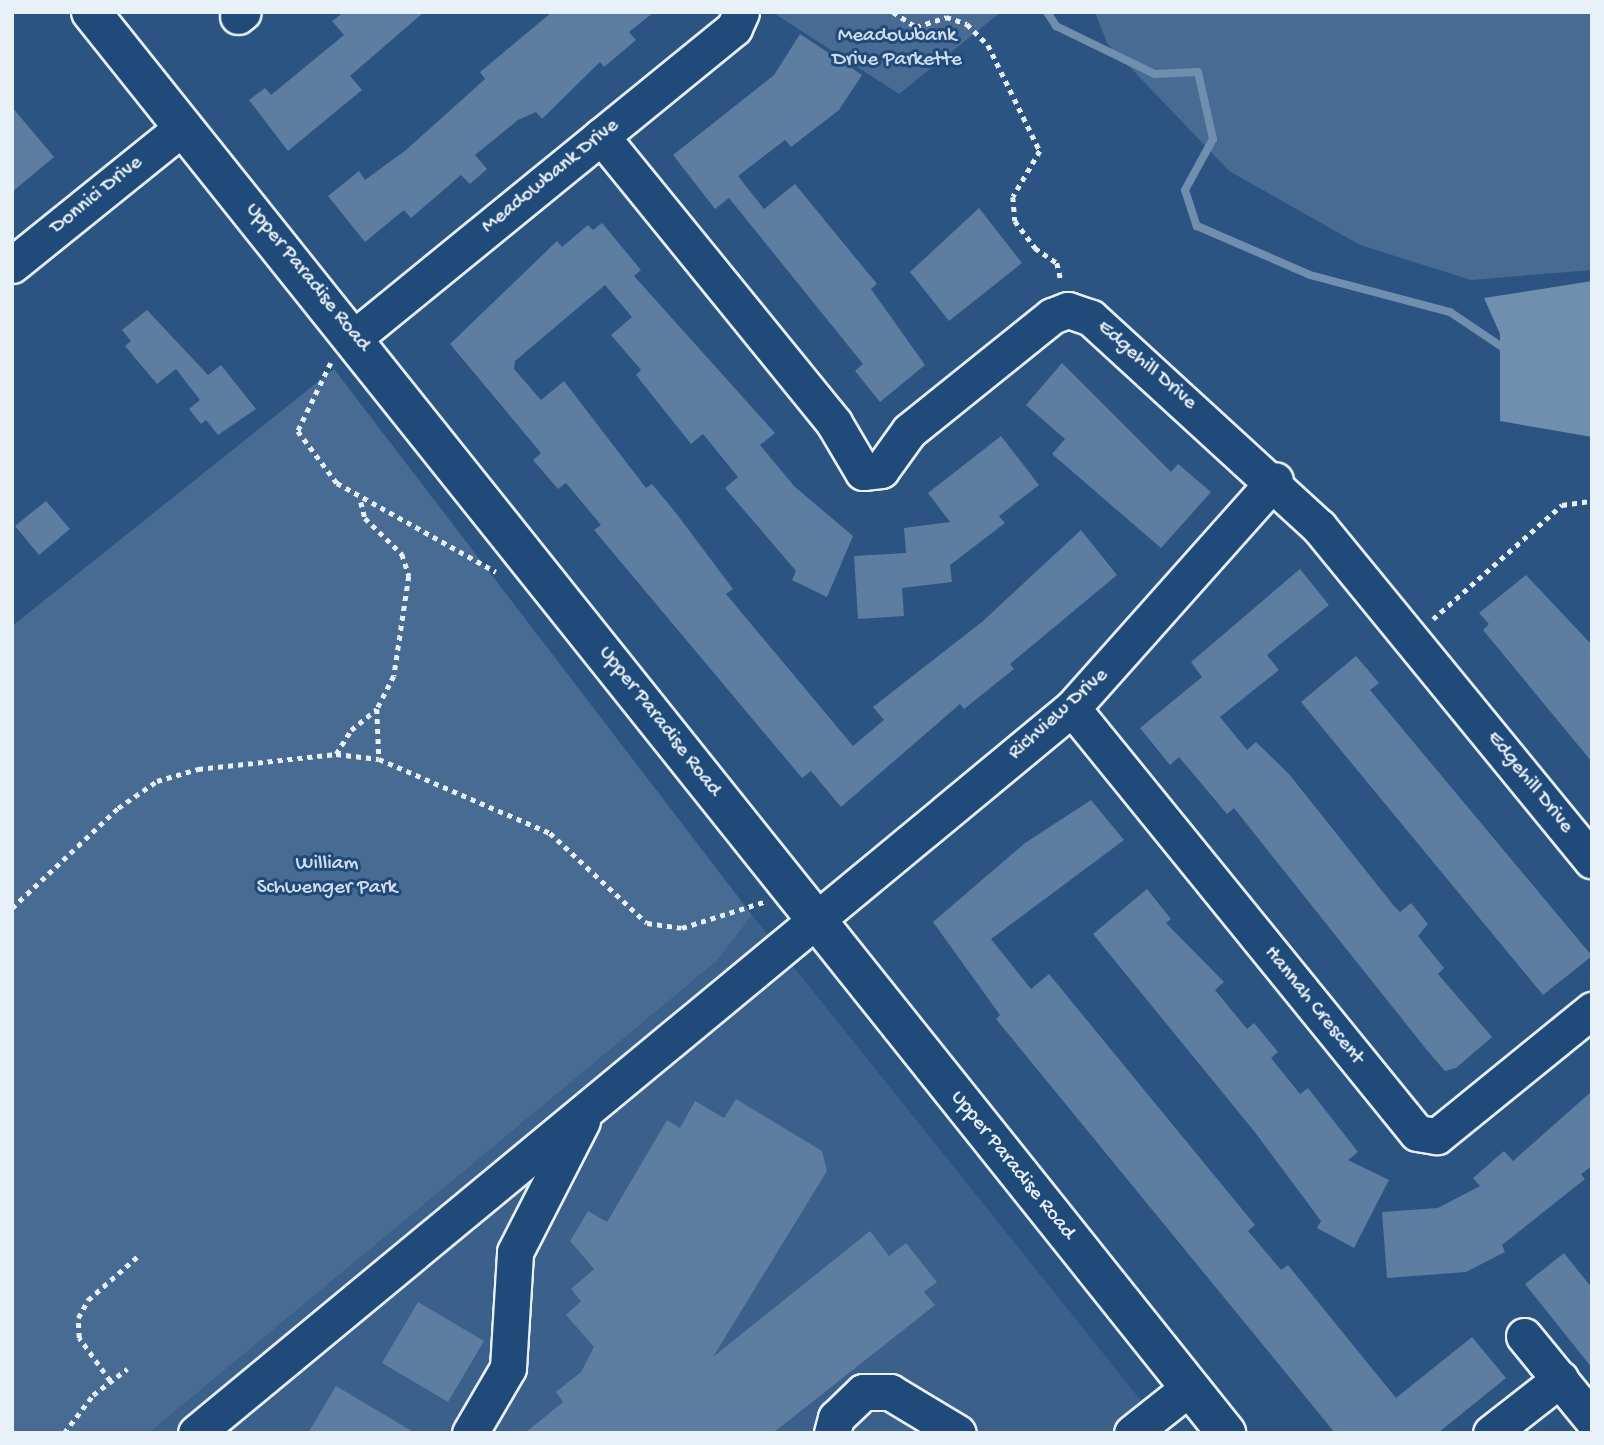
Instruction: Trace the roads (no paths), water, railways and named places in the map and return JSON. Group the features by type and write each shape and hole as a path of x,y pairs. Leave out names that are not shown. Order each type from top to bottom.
{"main road":[{"name":"Upper Paradise Road","path":"91,12 355,337 814,919 1226,1433"}],"street":[{"name":"Meadowbank Drive","path":"355,337 734,28 741,12"},
{"name":"Donnici Drive","path":"12,265 183,127"},
{"name":"Edgehill Drive","path":"601,136 834,423 863,472 881,470 909,431 1052,316 1068,310 1091,318 1275,480 1412,637 1592,860"},
{"name":"Richview Drive","path":"196,1433 1072,708 1275,480"},
{"name":"Hannah Crescent","path":"1072,708 1417,1133 1437,1136 1592,1010"},
{"path":"470,1433 508,1368 515,1252 588,1109"},
{"path":"1524,1336 1592,1419"},
{"path":"1491,1433 1560,1379"},
{"path":"1132,1433 1190,1387"},
{"path":"832,1433 836,1418 863,1392 890,1392 958,1433"}],"waterway":[{"path":"1047,12 1056,26 1155,74 1198,72 1213,139 1185,190 1197,226 1310,275 1450,312 1508,351"}],"park label":[{"name":"Meadowbank Drive Parkette","path":"897,49"},
{"name":"William Schwenger Park","path":"327,877"}]}
